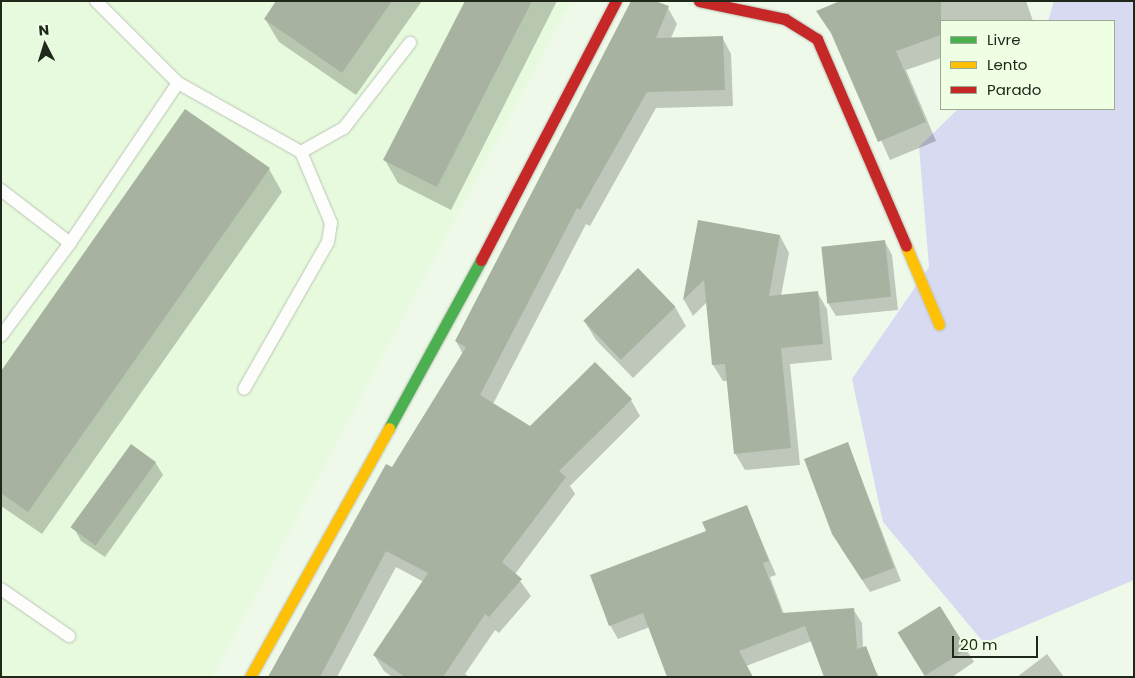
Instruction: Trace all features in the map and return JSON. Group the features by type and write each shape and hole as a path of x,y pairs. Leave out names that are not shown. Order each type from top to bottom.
{"street":[{"path":"250,677 471,280 616,1"},
{"path":"699,1 785,19 802,27 817,39 938,324"}],"lane":[{"path":"96,1 178,82 301,152 331,223 328,242 244,389"},
{"path":"301,152 344,128 410,43"},
{"path":"1,336 70,243 178,82"},
{"path":"1,190 70,243"},
{"path":"1,589 69,636"}],"shaded area":[{"path":"1,1 571,1 212,677 1,677"},
{"path":"1054,1 1134,1 1134,580 984,643 883,522 852,379 929,267 919,147 957,110 1115,110 1115,20 1048,20"}],"building":[{"path":"276,1 392,1 342,73 264,19"},
{"path":"465,1 532,1 437,187 383,160"},
{"path":"631,1 655,1 669,6 656,38 723,36 725,90 647,92 580,210 577,208 480,395 530,426 595,362 632,399 559,471 566,477 502,562 522,579 489,617 485,614 443,677 405,677 373,655 428,573 386,551 320,677 268,677 386,464 392,467 466,347 455,341"},
{"path":"840,1 941,1 940,35 896,51 926,122 878,142 831,33 816,11"},
{"path":"185,109 270,168 28,512 1,493 1,371"},
{"path":"698,220 780,235 769,296 818,291 823,344 781,348 791,448 734,454 725,364 712,365 704,280 683,300"},
{"path":"885,240 891,297 827,303 821,247"},
{"path":"638,268 676,307 621,360 583,321"},
{"path":"848,442 894,568 862,580 832,534 804,459"},
{"path":"131,444 156,462 96,546 70,527"},
{"path":"747,505 769,561 763,563 782,613 854,608 857,649 866,646 878,677 824,677 805,626 739,651 753,677 667,677 643,613 609,626 590,575 706,531 702,522"},
{"path":"940,606 967,649 925,676 898,632"}],"traffic: fast":[{"path":"389,428 481,260"}],"traffic: slow":[{"path":"906,246 939,324"},
{"path":"250,677 389,428"}],"traffic: jam":[{"path":"481,260 616,1"},
{"path":"699,1 785,19 817,39 906,246"}]}
